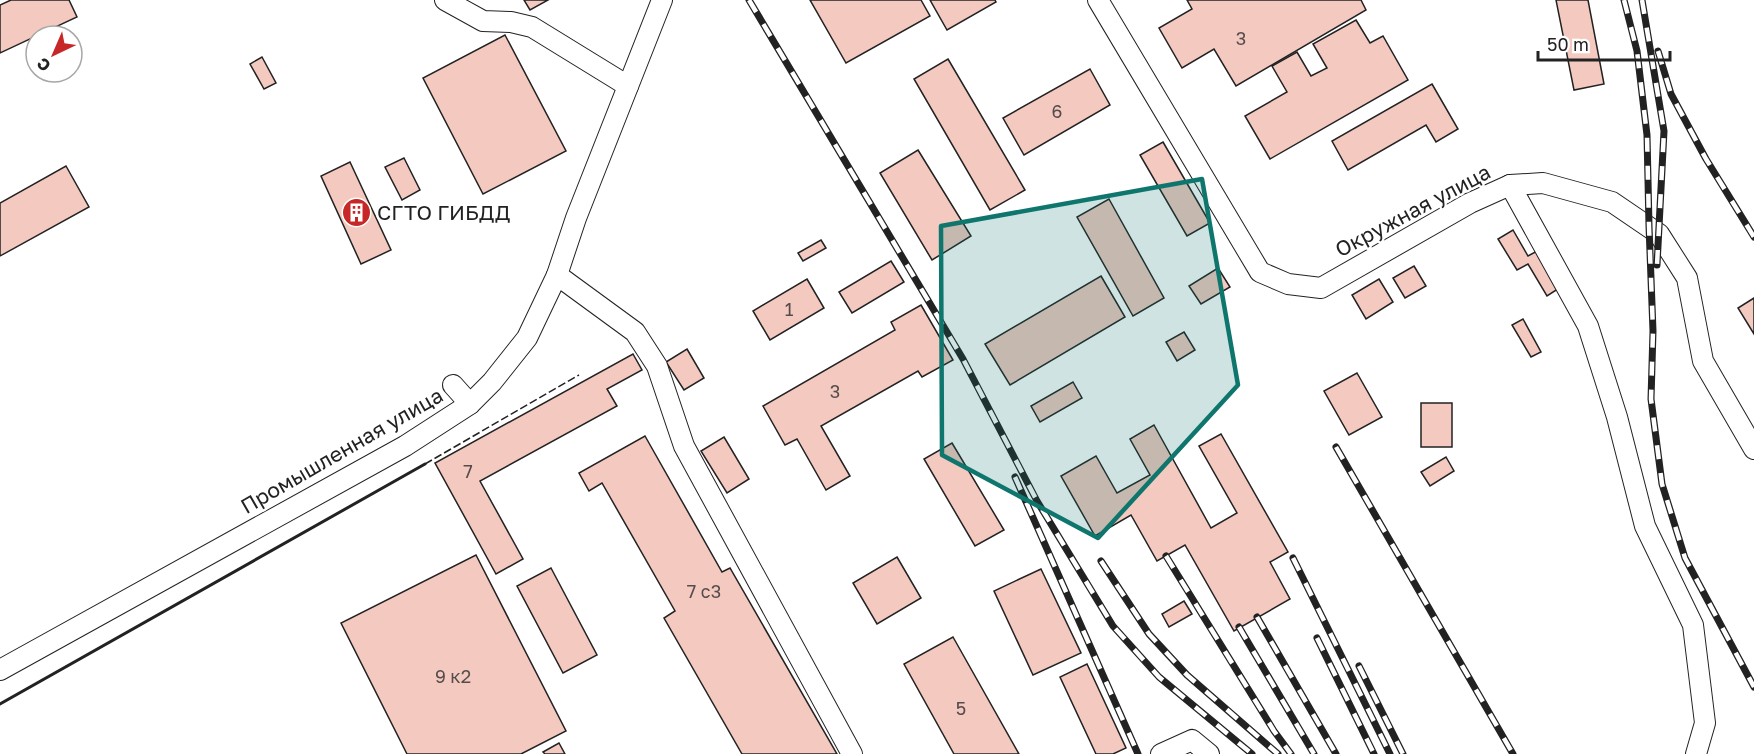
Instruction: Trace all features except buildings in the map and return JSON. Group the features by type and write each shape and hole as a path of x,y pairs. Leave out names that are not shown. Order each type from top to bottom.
{"street":[{"path":"445,0 483,21 512,22 532,27 628,86"},
{"name":"Промышленная улица","path":"0,670 405,446 470,404 492,382 527,338 556,275 576,218 662,0"},
{"name":"Окружная улица","path":"1098,0 1260,272 1288,284 1321,288 1470,203 1510,185 1543,183 1612,202 1659,234 1687,278 1703,361 1754,449"},
{"path":"1510,185 1588,326 1617,417 1645,526 1694,626 1705,723 1696,754"},
{"path":"556,275 635,332 657,366 684,446 852,754"},
{"path":"453,385 470,404"},
{"path":"1161,754 1192,740 1209,754"}],"highlighted area":[{"path":"1202,179 1238,385 1098,538 942,455 941,226"}],"railway":[{"path":"749,0 963,359 1037,501 1113,626 1159,677 1252,754"},
{"path":"1624,0 1637,51 1647,135 1653,331 1651,399 1662,484 1685,558 1754,687"},
{"path":"1642,0 1664,131 1657,265"},
{"path":"1658,51 1671,94 1706,159 1754,237"},
{"path":"1336,447 1513,754"},
{"path":"1015,477 1138,754"},
{"path":"1166,556 1274,731 1291,754"},
{"path":"1293,558 1390,754"},
{"path":"1101,561 1149,634 1187,675 1278,754"},
{"path":"1257,617 1336,754"},
{"path":"1239,627 1314,754"},
{"path":"1317,638 1374,754"},
{"path":"1359,666 1403,754"}],"fence":[{"path":"425,464 579,375"}],"wall":[{"path":"0,704 425,464"}],"place":[{"name":"СГТО ГИБДД","path":"356,213"}]}
